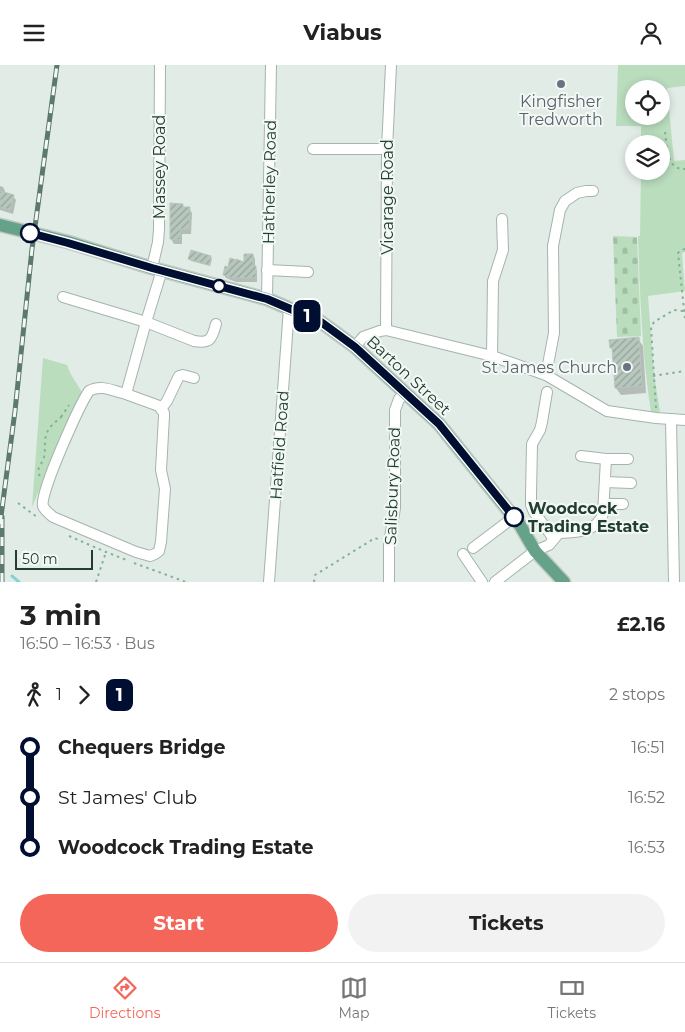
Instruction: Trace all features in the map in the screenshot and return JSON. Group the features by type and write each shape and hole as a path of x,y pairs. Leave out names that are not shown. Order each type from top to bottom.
{"main road":[{"name":"Barton Street","path":"0,225 267,299 321,322 355,347 439,424 514,517 535,551 564,582"}],"street":[{"name":"Massey Road","path":"126,395 146,322 157,269 160,65"},
{"name":"Hatherley Road","path":"267,299 270,65"},
{"name":"Vicarage Road","path":"386,330 387,149 391,65"},
{"path":"312,149 387,149"},
{"path":"546,375 554,333 553,246 560,210 565,201 577,193 593,191"},
{"path":"492,356 493,281 504,250 502,219"},
{"path":"267,269 308,271"},
{"path":"63,297 146,322 194,341 210,340 213,337 216,324"},
{"name":"Hatfield Road","path":"269,582 288,308"},
{"path":"355,347 363,337 386,330 492,356 546,375 607,411 685,420"},
{"path":"161,409 179,376 183,375 194,378"},
{"path":"95,387 102,387 159,406 161,409 164,417 161,470 165,489 162,542 159,551 150,556 136,552 53,517 46,511 42,505 49,481 69,429 89,391 95,387"},
{"path":"547,392 542,422 532,444 531,505 554,539"},
{"name":"Salisbury Road","path":"389,582 390,543 394,508 395,410 399,399 405,393"},
{"path":"671,419 674,582"},
{"path":"581,456 628,459"},
{"path":"495,582 535,551 550,545 559,533 583,531 600,521 604,504 606,459"},
{"path":"606,482 631,483"},
{"path":"604,504 623,504"},
{"path":"473,548 514,517"},
{"path":"463,554 482,582"}],"path":[{"path":"665,132 669,159 676,167 685,169"},
{"path":"685,249 680,250 678,253 685,319"},
{"path":"656,418 651,327 654,322 674,310 684,311"},
{"path":"653,376 685,371"},
{"path":"49,481 42,479 38,473 44,457 48,429 61,417 72,424"},
{"path":"314,582 315,575 375,538 390,543"},
{"path":"96,582 106,553 186,582"}],"green space":[{"path":"618,65 685,65 685,86 670,88 670,80 625,80 625,125 670,125 670,119 674,161 685,160 685,252 682,253 685,291 648,296 654,374 660,412 651,412 645,368 638,236 640,236 641,180 670,180 670,135 641,135 641,126 616,126"},
{"path":"613,236 637,237 641,336 617,337"},
{"path":"43,358 67,365 83,395 67,426 32,507"}],"building":[{"path":"0,191 14,195 10,210 0,207"},
{"path":"170,203 183,204 183,207 190,207 189,229 180,229 180,240 170,239"},
{"path":"191,250 211,256 209,265 188,259"},
{"path":"244,254 253,254 256,278 233,278 223,275 225,266 228,267 230,258 244,262"},
{"name":"St James Church","path":"639,337 642,386 615,388 612,348 610,348 609,340"}],"waterway":[{"path":"12,576 19,582"}],"railway":[{"path":"0,524 15,411 32,249 57,65"},
{"path":"2,517 2,582"}],"bus line":[{"name":"1","path":"30,233 267,299 321,322 355,347 439,424 514,517"}],"place":[{"name":"Kingfisher Tredworth","path":"561,84"},
{"name":"St James Church","path":"627,367"},
{"name":"Woodcock Trading Estate","path":"514,517"}]}
